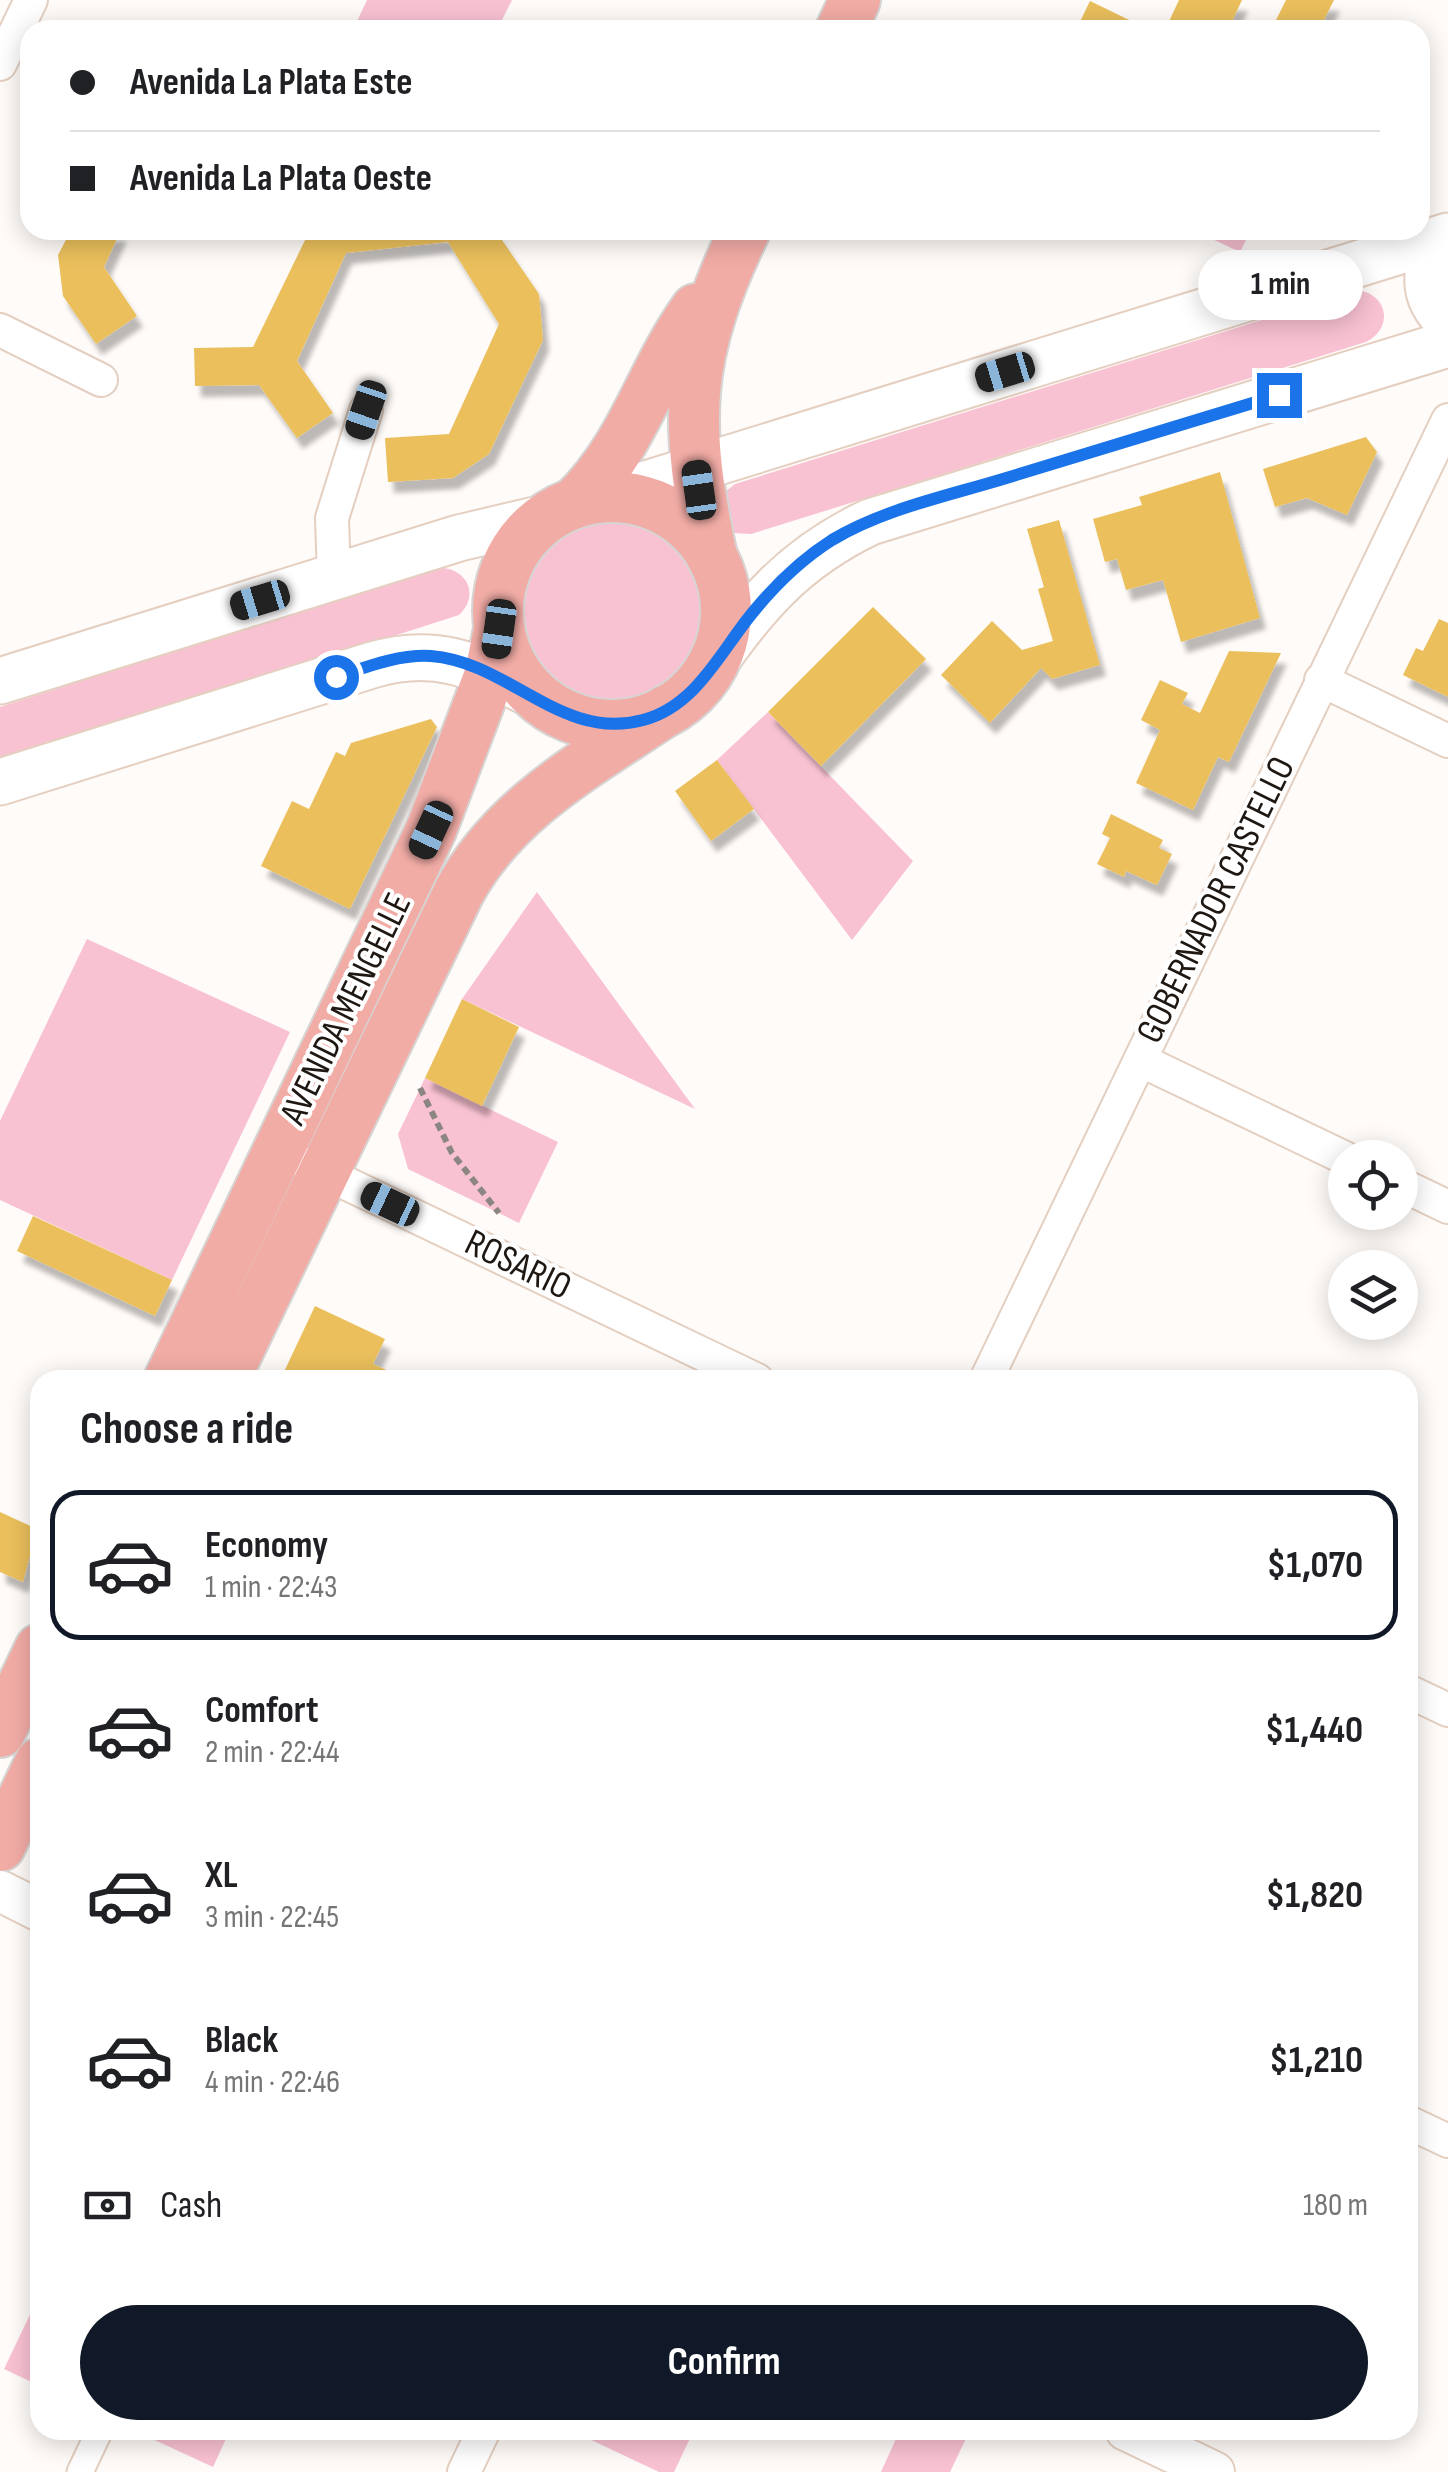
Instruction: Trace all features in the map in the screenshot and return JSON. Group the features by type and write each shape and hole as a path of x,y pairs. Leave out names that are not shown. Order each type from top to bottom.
{"main road":[{"path":"1448,238 1432,259 1427,278 1435,309 1448,321"},
{"path":"0,681 1448,238"},
{"path":"685,694 720,648 726,612 696,468 692,410 704,332 735,250"},
{"path":"494,651 500,591 507,566 520,544 574,506 616,457 675,341 735,250"},
{"path":"494,651 538,697 573,718 602,724 642,720 685,694 779,582 804,560 834,539 870,522 1448,344"},
{"path":"574,506 625,498 664,510 695,534 712,557"},
{"path":"2,784 389,660 431,656 451,659 494,651"},
{"name":"AVENIDA MENGELLE","path":"174,1370 436,819 494,651"},
{"name":"AVENIDA MENGELLE","path":"229,1370 458,892 480,855 509,822 541,795 685,694"},
{"path":"0,1732 30,1670"},
{"path":"0,1846 30,1783"}],"street":[{"path":"0,64 20,23"},
{"path":"0,330 101,380"},
{"path":"334,577 332,518 366,410"},
{"name":"GOBERNADOR CASTELLO","path":"991,1370 1448,420"},
{"path":"1322,680 1448,741"},
{"path":"1140,1060 1328,1150"},
{"name":"ROSARIO","path":"278,1150 736,1370"},
{"path":"1418,1193 1448,1207"},
{"path":"1418,1696 1448,1710"},
{"path":"0,1892 30,1906"},
{"path":"1418,2127 1448,2141"},
{"path":"80,2472 95,2440"},
{"path":"464,2472 479,2440"},
{"path":"1147,2440 1214,2472"}],"path":[{"path":"420,1088 452,1152 499,1213"}],"shaded area":[{"path":"367,0 512,0 502,20 358,20"},
{"path":"1214,240 1246,240 1240,252"},
{"path":"1358,290 1376,298 1384,313 1380,329 1366,342 751,534 733,533 726,528 721,495 735,484"},
{"path":"611,518 647,525 677,545 697,575 704,611 697,647 677,677 647,697 611,704 575,697 545,677 525,647 518,611 525,575 545,545 575,525"},
{"path":"435,568 454,571 466,582 469,598 459,615 0,763 0,707"},
{"path":"768,712 913,861 852,940 717,760"},
{"path":"537,892 695,1109 462,999"},
{"path":"87,939 290,1032 172,1280 0,1200 0,1121"},
{"path":"425,1078 558,1142 519,1223 408,1169 398,1134"},
{"path":"30,2314 30,2381 4,2369"},
{"path":"155,2440 225,2440 213,2467"},
{"path":"591,2440 689,2440 674,2472 659,2472"},
{"path":"895,2440 965,2440 950,2472 881,2472"}],"building":[{"path":"1179,0 1242,0 1233,20 1170,20"},
{"path":"1286,0 1334,0 1324,20 1276,20"},
{"path":"1090,1 1129,20 1081,20"},
{"path":"66,240 116,240 104,267 137,316 96,344 63,296 58,255"},
{"path":"305,240 502,240 539,294 543,340 489,454 453,478 388,482 385,438 449,434 499,324 448,242 346,253 297,361 333,413 297,438 259,385 195,386 194,348 253,347"},
{"path":"1366,437 1377,452 1347,515 1307,498 1275,507 1263,469"},
{"path":"1220,472 1260,618 1181,642 1163,580 1126,590 1117,559 1105,562 1093,519 1142,505 1139,497"},
{"path":"1059,520 1100,665 1052,679 1041,668 990,723 941,675 992,621 1022,650 1053,641 1038,589 1044,587 1027,529"},
{"path":"873,607 926,659 821,766 768,712"},
{"path":"1439,619 1448,623 1448,697 1403,675 1416,648 1423,651"},
{"path":"1229,651 1281,653 1229,762 1218,757 1193,810 1136,783 1160,730 1141,720 1160,680 1188,693 1182,704 1200,713"},
{"path":"431,719 437,727 350,909 261,866 292,801 309,809 336,752 345,756 351,743"},
{"path":"717,760 754,809 711,841 675,791"},
{"path":"1111,814 1163,840 1159,848 1172,854 1157,885 1126,871 1124,877 1097,864 1110,838 1102,834"},
{"path":"462,999 519,1027 482,1106 425,1078"},
{"path":"33,1216 172,1280 155,1316 17,1251"},
{"path":"315,1306 385,1339 373,1364 386,1370 285,1370"},
{"path":"0,1512 30,1526 30,1556 23,1582 0,1572"}],"route":[{"path":"336,677 389,660 431,656 490,674 573,718 617,725 642,720 687,696 779,582 834,539 906,509 1279,395"}]}
